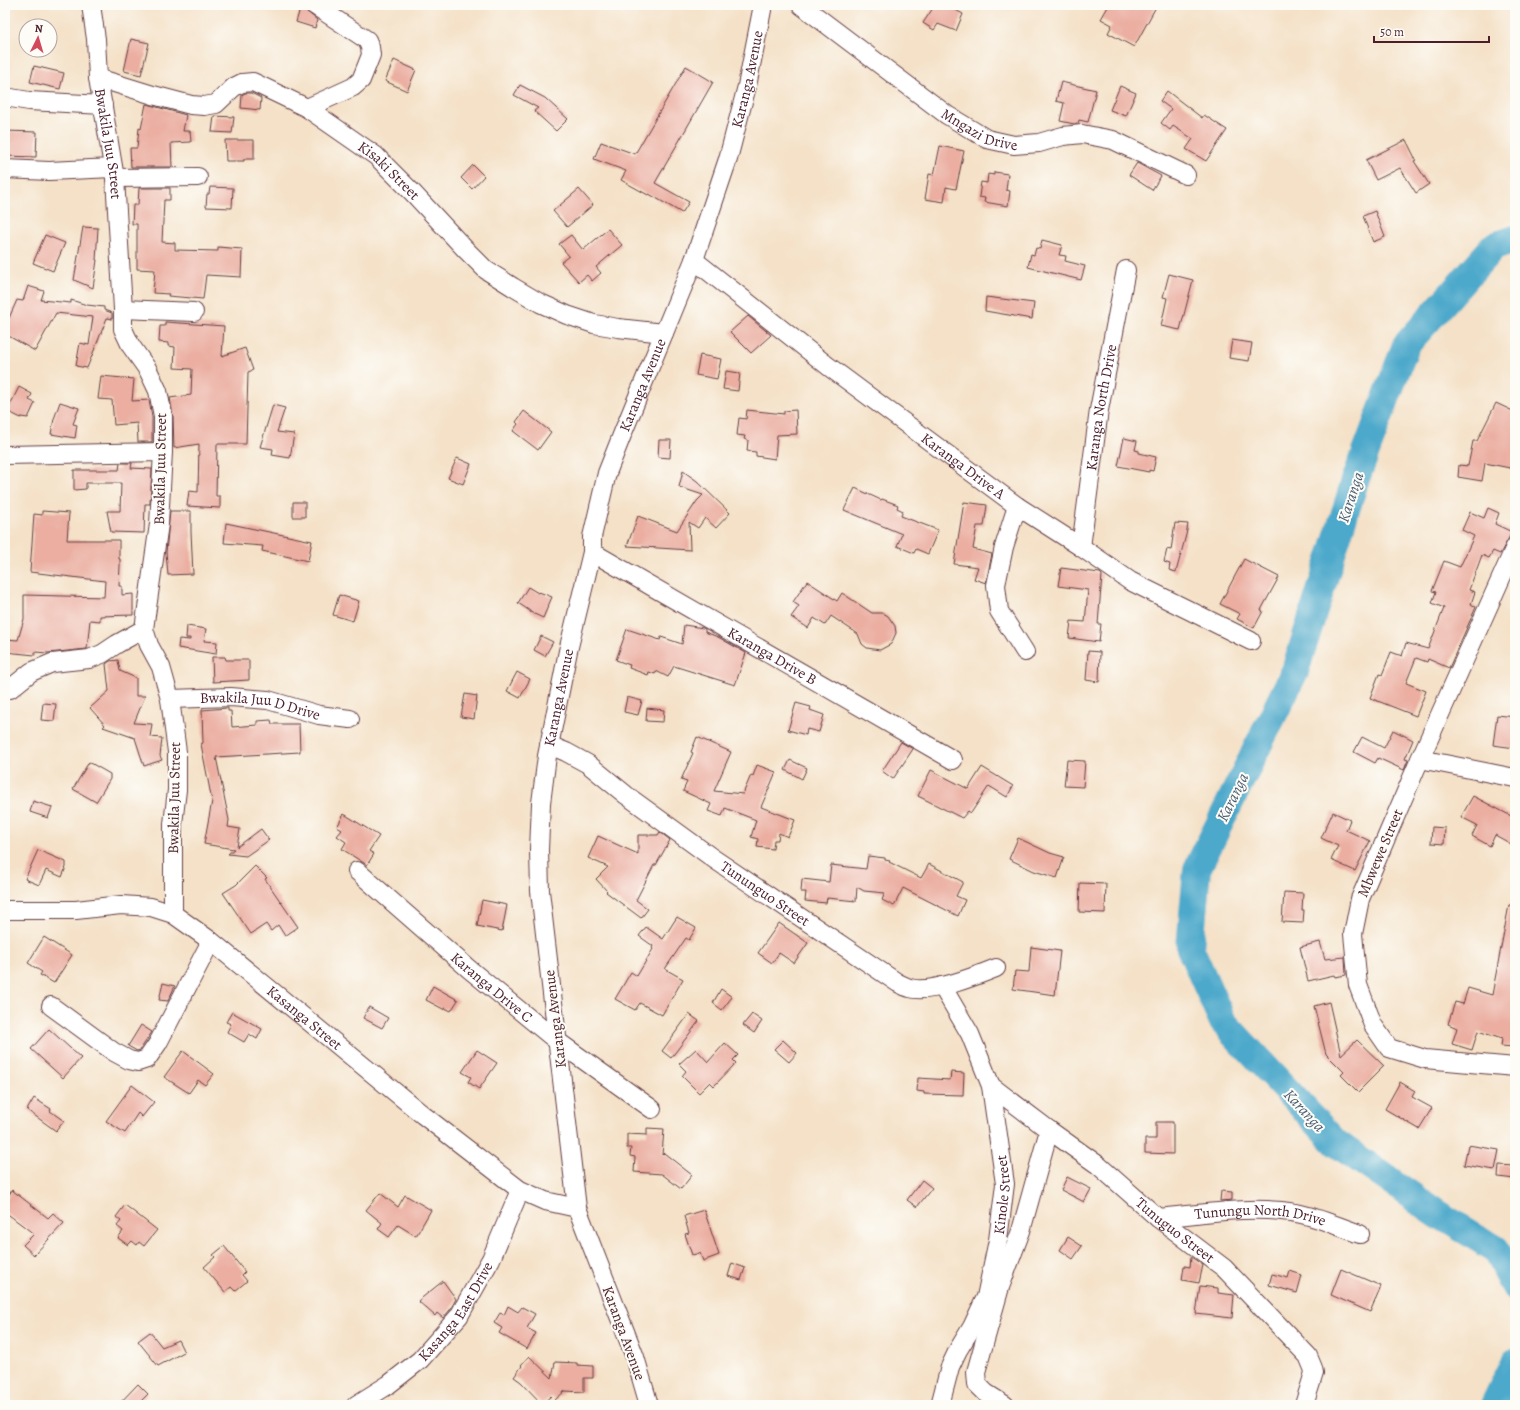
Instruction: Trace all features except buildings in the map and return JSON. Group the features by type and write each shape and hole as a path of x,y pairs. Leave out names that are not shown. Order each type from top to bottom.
{"street":[{"name":"Bwakila Juu Street","path":"91,5 96,39 98,78 114,173 123,328 131,346 148,370 158,391 163,416 163,452 159,524 144,629 149,645 161,668 170,699 177,752 177,790 173,824 173,914"},
{"path":"307,108 353,87 361,80 371,55 367,40 353,29 314,5"},
{"name":"Karanga Avenue","path":"649,1405 634,1357 577,1208 540,884 541,803 549,746 568,651 592,552 592,537 608,473 624,430 694,260 728,159 747,86 763,5"},
{"name":"Mngazi Drive","path":"801,5 947,115 987,139 1014,145 1039,143 1063,136 1082,134 1113,140 1186,175"},
{"name":"Kisaki Street","path":"98,78 153,95 191,105 204,106 216,104 234,87 242,83 253,82 307,108 376,156 486,270 540,303 567,315 594,324 664,333"},
{"path":"5,97 103,105"},
{"path":"5,169 198,177"},
{"name":"Karanga Drive A","path":"694,260 828,366 1017,506 1081,546 1130,581 1252,641"},
{"name":"Karanga North Drive","path":"1081,546 1099,410 1126,270"},
{"path":"123,310 194,312"},
{"path":"5,455 163,452"},
{"path":"1017,506 1004,547 996,585 999,611 1025,652"},
{"name":"Mbwewe Street","path":"1515,546 1420,759 1360,899 1353,934 1358,985 1372,1025 1389,1048 1425,1060 1515,1067"},
{"name":"Karanga Drive B","path":"592,552 954,760"},
{"path":"10,689 31,672 52,663 89,659 102,654 144,629"},
{"name":"Bwakila Juu D Drive","path":"170,699 231,697 268,700 319,715 350,719"},
{"name":"Tununguo Street","path":"549,746 566,752 588,764 626,795 714,859 898,983 909,988 918,989 942,986 974,977 996,968"},
{"path":"1420,759 1515,778"},
{"name":"Karanga Drive C","path":"357,871 469,969 557,1041 652,1109"},
{"name":"Kasanga Street","path":"5,910 76,910 121,905 151,907 173,914 211,941 423,1115 520,1190 545,1201 577,1208"},
{"path":"51,1006 119,1055 129,1060 138,1062 147,1059 158,1043 211,941"},
{"name":"Kinole Street","path":"940,1405 950,1367 972,1327 986,1297 998,1240 1005,1184 991,1086 970,1034 942,986"},
{"name":"Tunuguo Street","path":"991,1086 1098,1165 1158,1218 1224,1268 1308,1356 1314,1373 1304,1405"},
{"path":"1005,1405 986,1393 977,1384 976,1372 1000,1287 1021,1231 1049,1130"},
{"name":"Kasanga East Drive","path":"356,1405 388,1385 420,1360 459,1316 491,1259 520,1190"},
{"name":"Tunungu North Drive","path":"1158,1218 1265,1210 1296,1214 1360,1234"}],"waterway":[{"name":"Karanga","path":"1515,239 1494,246 1406,345 1355,481 1295,671 1197,869 1190,948 1223,1022 1336,1143 1438,1214 1496,1249 1515,1287"},
{"name":"Karanga","path":"1494,1405 1515,1361"}]}
